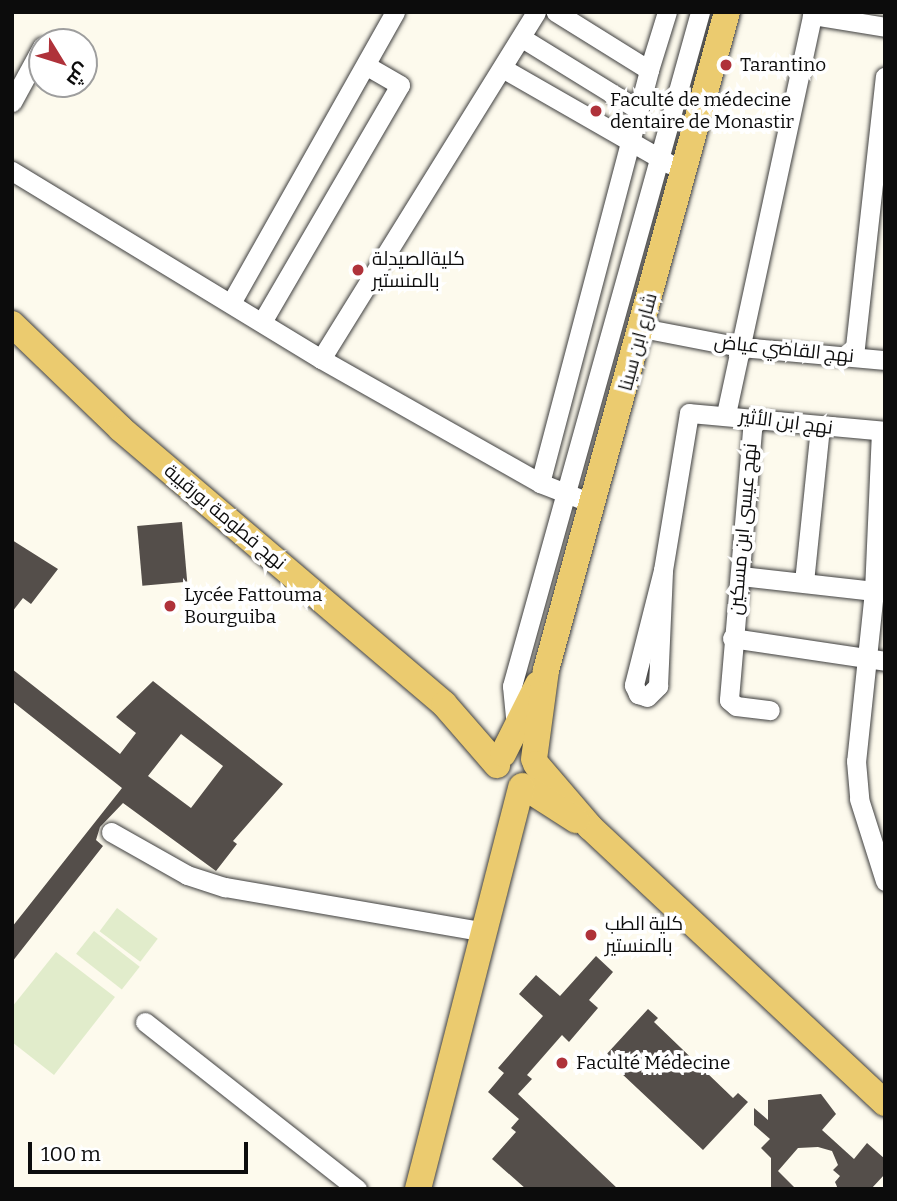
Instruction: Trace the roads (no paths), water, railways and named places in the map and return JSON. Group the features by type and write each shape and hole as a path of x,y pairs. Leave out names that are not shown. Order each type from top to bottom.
{"main road":[{"name":"شارع ابن سينا","path":"546,670 642,328 672,164 727,12"},
{"name":"نهج فطومة بورقيبة","path":"12,324 121,429 444,704 516,761 533,798 590,827 885,1103"},
{"path":"516,761 546,670"},
{"path":"418,1189 504,842 516,761 546,670"}],"street":[{"path":"231,303 395,12"},
{"path":"321,359 504,69 536,12"},
{"path":"556,12 649,70"},
{"path":"540,483 629,144 667,12"},
{"path":"516,761 512,686 563,493 672,164 699,12"},
{"path":"726,414 812,14 885,27"},
{"path":"522,38 639,110"},
{"path":"262,322 400,85 366,65"},
{"path":"504,69 629,144 672,164"},
{"path":"12,102 28,73"},
{"path":"854,356 877,219 884,88"},
{"path":"12,170 321,359 540,483 594,503"},
{"name":"نهج القاضي عياض","path":"642,328 741,348 885,360"},
{"name":"نهج ابن الأثير","path":"663,570 689,413 726,414 820,427 883,431"},
{"name":"نهج عيسى ابن مسكين","path":"753,419 741,576 732,638 731,704 770,709"},
{"path":"804,582 820,427"},
{"path":"883,431 874,592 876,660 856,751 875,822 885,881"},
{"path":"663,570 659,686 647,697 638,694 634,685 663,570"},
{"path":"741,576 874,592"},
{"path":"732,638 876,660"},
{"path":"111,832 187,875 225,887 480,931"},
{"path":"145,1021 357,1189"}],"place":[{"name":"Tarantino","path":"726,65"},
{"name":"Faculté de médecine dentaire de Monastir","path":"596,111"},
{"name":"كليةالصيدلة بالمنستير","path":"358,270"},
{"name":"Lycée Fattouma Bourguiba","path":"170,606"},
{"name":"كلية الطب بالمنستير","path":"591,935"},
{"name":"Faculté Médecine","path":"562,1063"}]}
